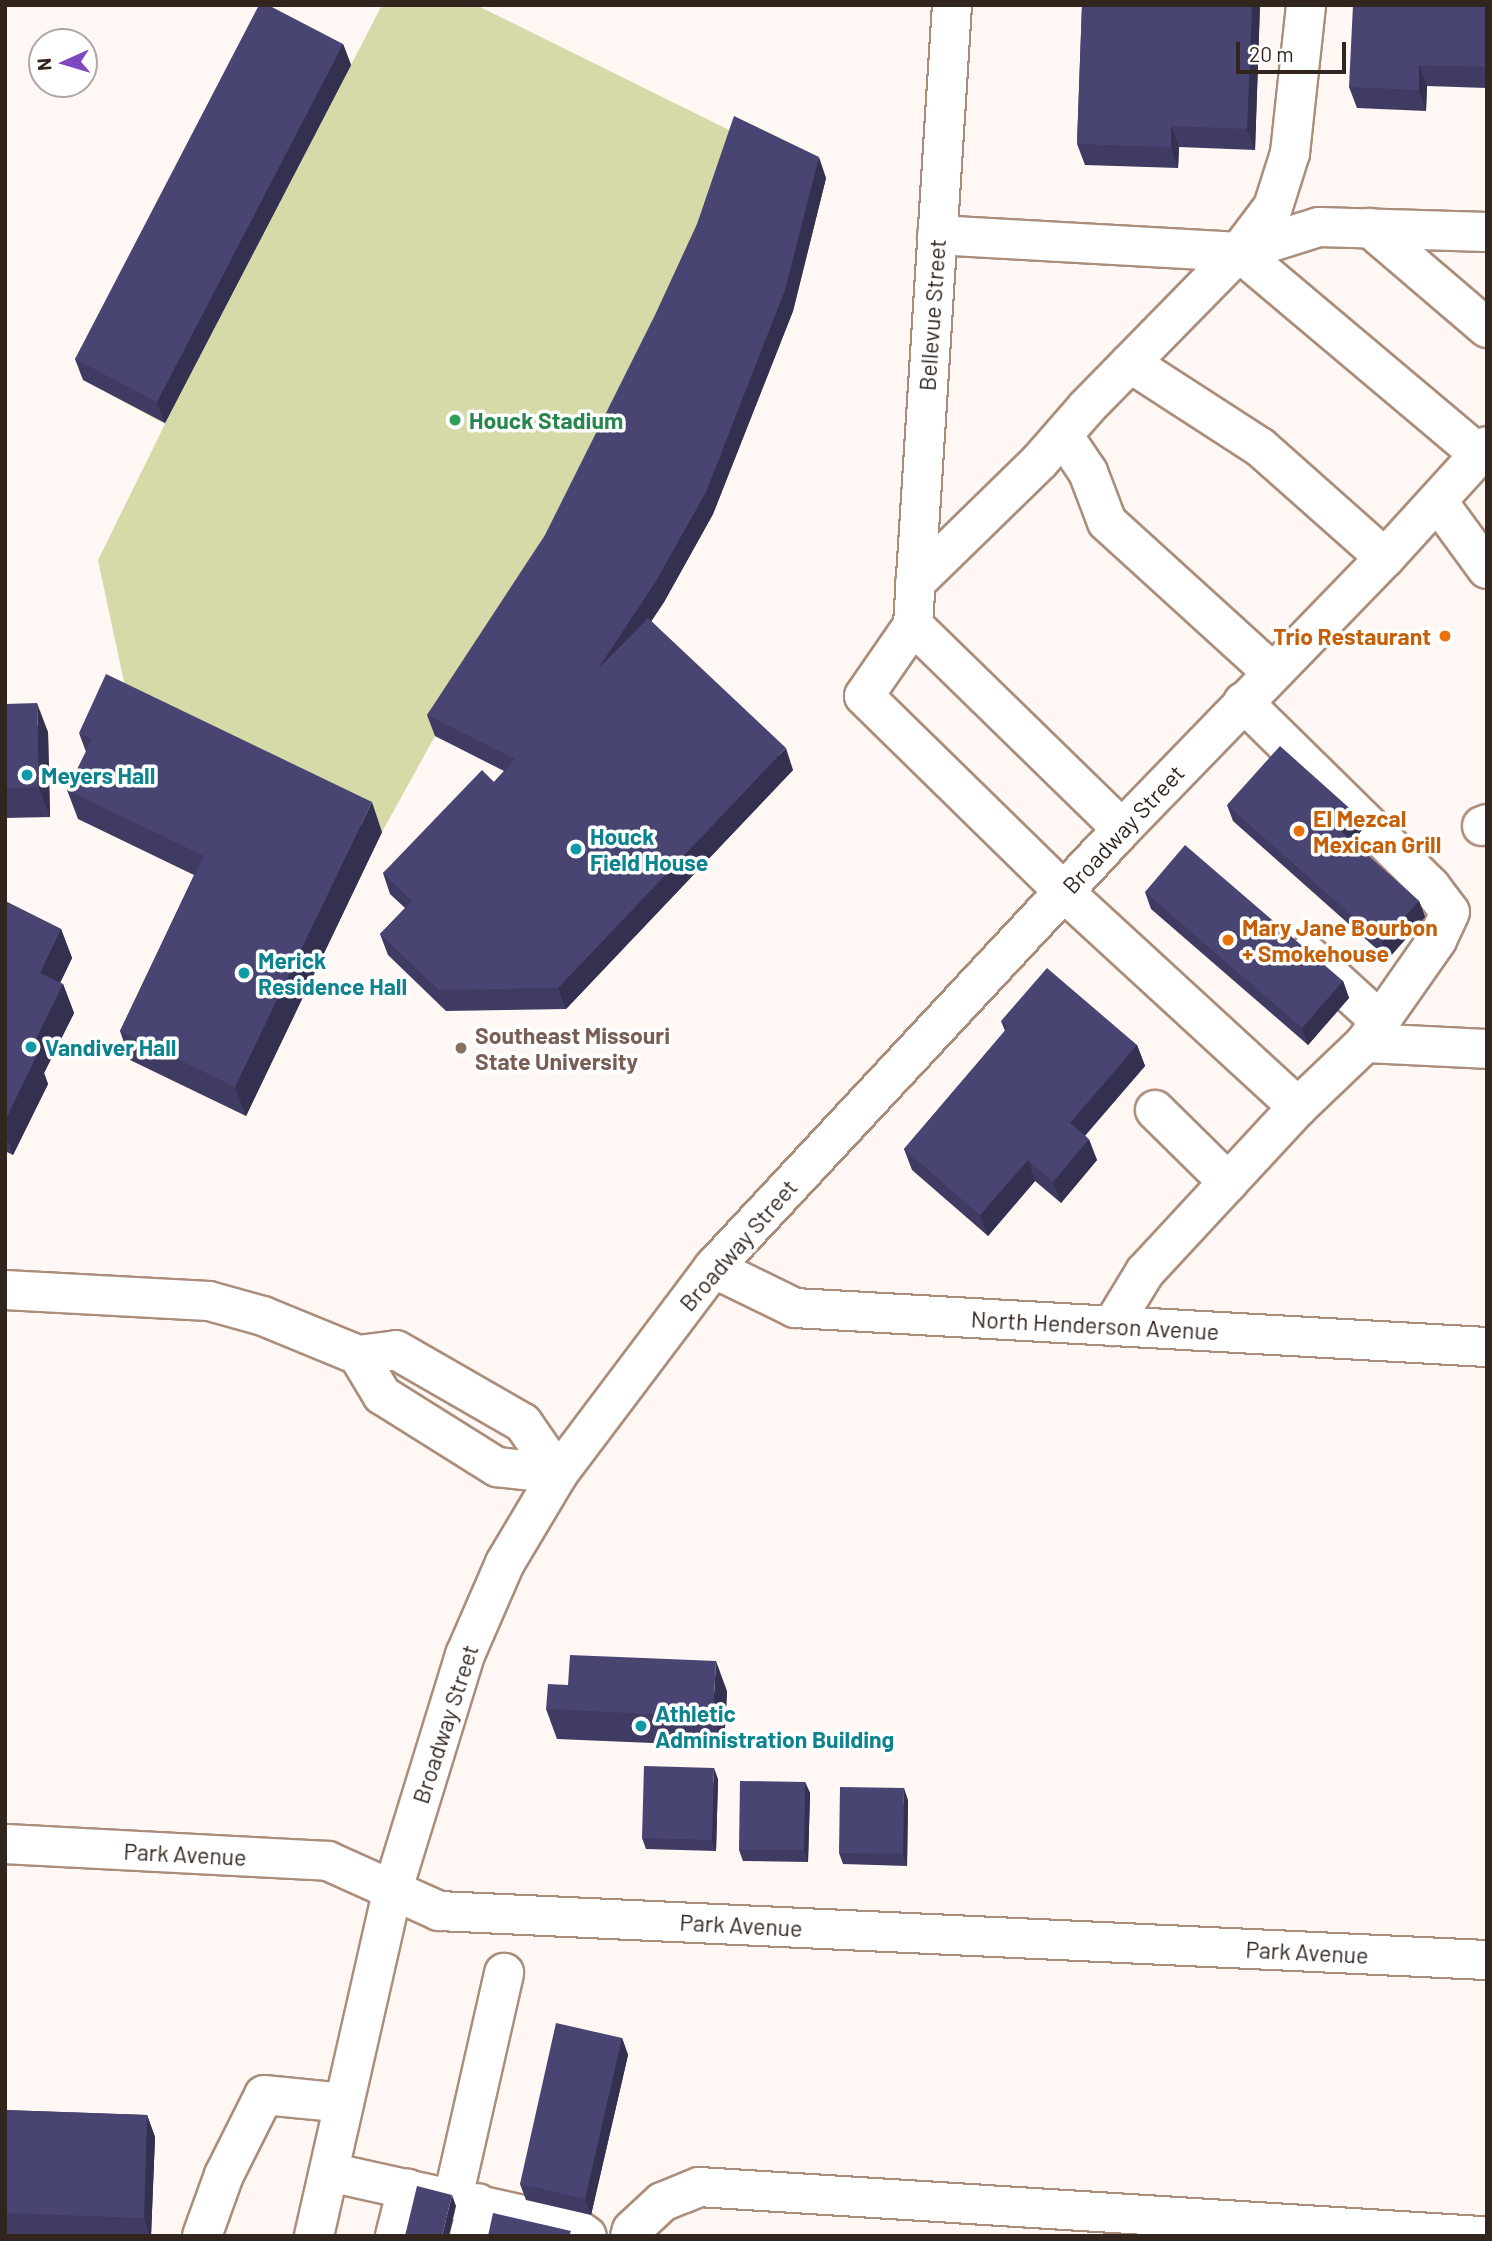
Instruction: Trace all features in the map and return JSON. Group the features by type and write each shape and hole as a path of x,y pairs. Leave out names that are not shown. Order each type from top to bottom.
{"street":[{"name":"Bellevue Street","path":"914,625 951,5"},
{"path":"915,583 1039,462 1130,363 1240,252 1273,208 1290,153 1306,5"},
{"path":"937,235 1240,252 1319,227 1487,232"},
{"path":"1370,228 1487,328"},
{"path":"1240,252 1483,450"},
{"path":"1130,363 1261,447 1385,558"},
{"path":"1063,435 1088,472 1107,522 1272,672"},
{"name":"Broadway Street","path":"314,2236 393,1889 465,1655 505,1563 558,1474 713,1268 1122,829 1385,558 1483,450"},
{"path":"1438,502 1487,569"},
{"path":"1122,829 914,625 864,695 1064,892 1298,1107"},
{"path":"1112,1326 1145,1272 1372,1031 1437,940 1450,912 1431,887 1243,702"},
{"path":"1280,930 1372,1031 1487,1049"},
{"path":"1155,1111 1228,1182"},
{"name":"North Henderson Avenue","path":"713,1268 795,1308 1487,1347"},
{"path":"5,1290 209,1301 263,1316 358,1355 396,1350 523,1423 558,1474"},
{"path":"358,1355 382,1395 497,1467 558,1474"},
{"name":"Park Avenue","path":"5,1844 328,1861 439,1912 1487,1960"},
{"path":"467,2212 505,1973"},
{"path":"202,2236 224,2175 264,2095 344,2103"},
{"path":"329,2172 407,2189 467,2212 573,2225 587,2236"},
{"path":"630,2236 632,2230 662,2202 699,2187 1481,2236"},
{"path":"395,2236 407,2189"}],"green space":[{"name":"Houck Stadium","path":"382,5 476,5 826,178 793,311 713,514 664,602 604,694 523,780 435,736 382,832 130,710 98,560 165,424 83,380 269,23 351,65"}],"building":[{"path":"259,5 268,5 343,44 157,402 75,359"},
{"path":"1082,5 1252,5 1247,129 1171,126 1171,147 1077,144"},
{"path":"1353,5 1487,5 1487,67 1419,65 1419,90 1349,87"},
{"path":"734,116 819,157 785,290 706,492 656,581 598,669 648,618 786,748 558,988 439,990 380,934 412,901 383,873 482,770 494,782 515,759 427,715 545,535 655,315 697,224"},
{"name":"Merick Residence Hall","path":"106,674 372,802 235,1087 120,1031 204,856 67,790 92,739 79,733"},
{"path":"37,703 39,787 5,788 5,704"},
{"path":"1280,746 1356,814 1341,831 1419,901 1382,942 1227,805"},
{"path":"1185,845 1343,981 1302,1028 1145,892"},
{"name":"Vandiver Hall","path":"5,901 61,929 40,973 63,984 30,1051 37,1055 5,1121"},
{"path":"1047,968 1137,1045 1070,1123 1089,1139 1053,1182 1028,1160 980,1215 904,1149 1008,1027 1001,1021"},
{"path":"570,1655 716,1661 713,1717 546,1709 548,1684 568,1685"},
{"path":"644,1766 714,1768 712,1840 642,1838"},
{"path":"740,1781 805,1782 804,1850 739,1850"},
{"path":"840,1787 904,1788 903,1854 839,1853"},
{"path":"556,2023 622,2038 585,2199 520,2184"},
{"path":"5,2110 147,2115 144,2218 5,2213"},
{"path":"417,2186 452,2195 442,2236 405,2236"},
{"path":"493,2213 571,2231 569,2236 488,2236"}],"place":[{"name":"Houck Stadium","path":"455,420"},
{"name":"Trio Restaurant","path":"1445,636"},
{"name":"Meyers Hall","path":"27,775"},
{"name":"El Mezcal Mexican Grill","path":"1299,831"},
{"name":"Houck Field House","path":"576,849"},
{"name":"Mary Jane Bourbon + Smokehouse","path":"1228,940"},
{"name":"Merick Residence Hall","path":"244,973"},
{"name":"Vandiver Hall","path":"31,1047"},
{"name":"Southeast Missouri State University","path":"461,1048"},
{"name":"Athletic Administration Building","path":"641,1726"}]}
